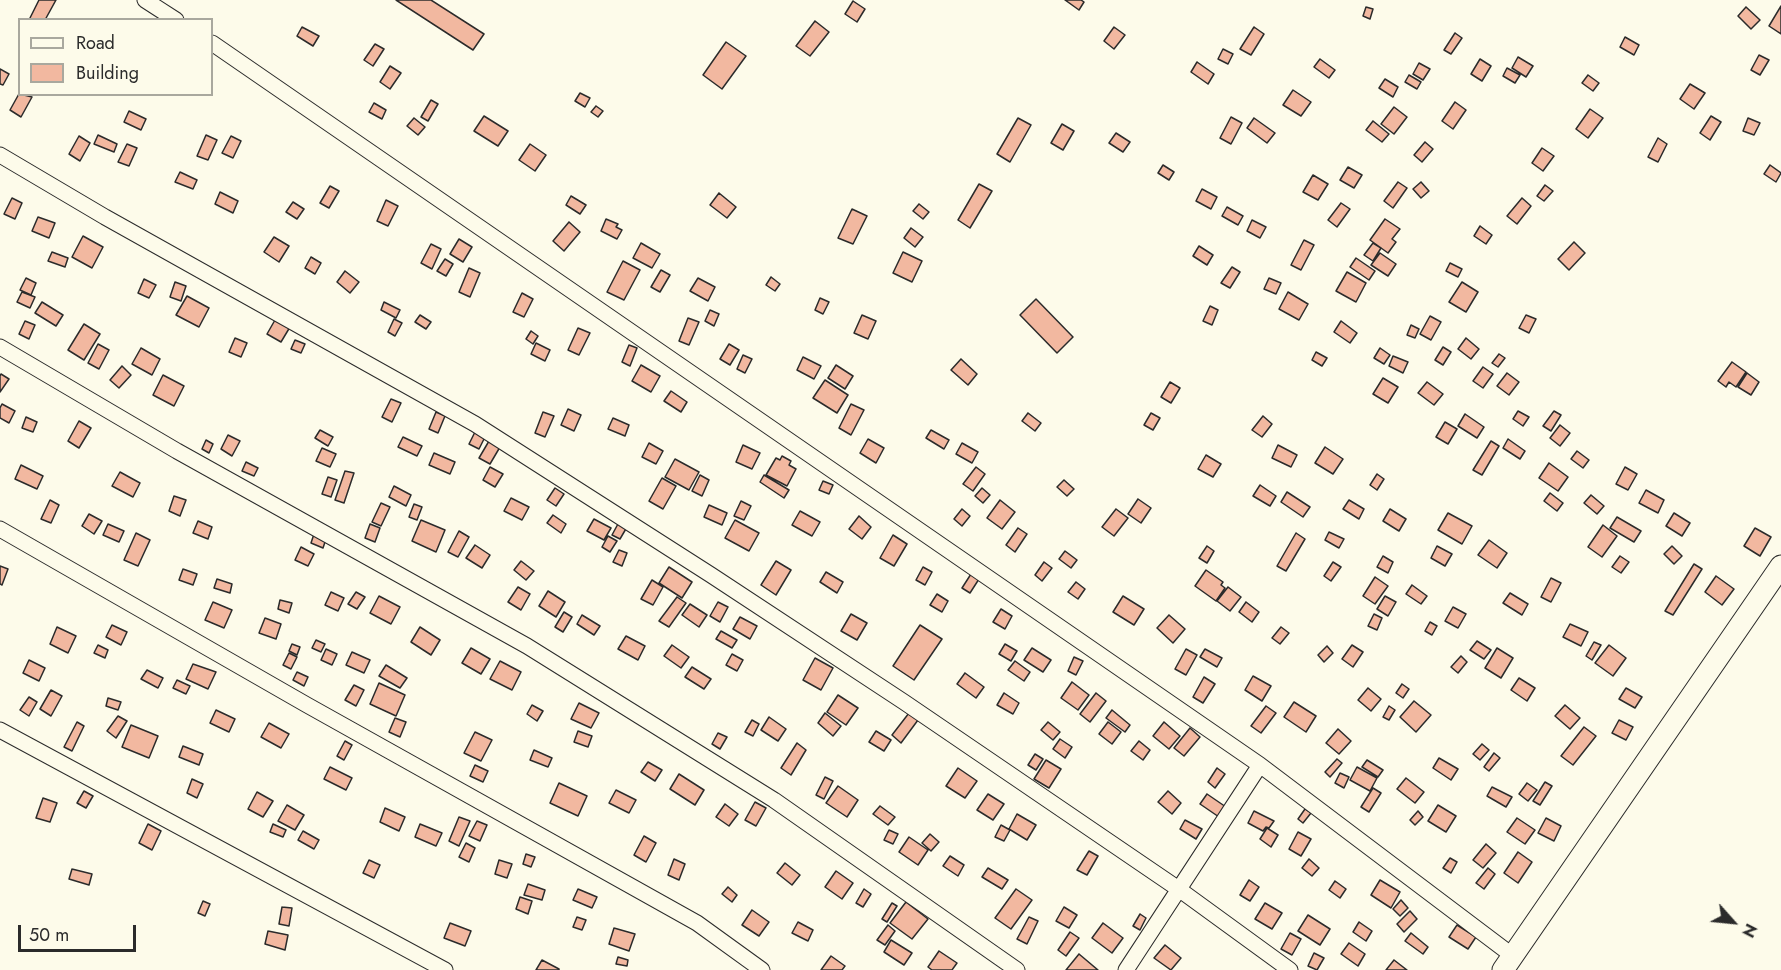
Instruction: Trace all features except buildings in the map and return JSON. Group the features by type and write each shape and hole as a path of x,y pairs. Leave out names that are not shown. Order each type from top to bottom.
{"street":[{"path":"145,0 173,18"},
{"path":"213,44 1260,765 1508,963 1781,566"},
{"path":"0,155 105,217 475,424 904,702 1180,890 1290,970"},
{"path":"0,347 177,451 527,646 774,800 1017,970"},
{"path":"0,529 307,705 697,923 762,970"},
{"path":"0,730 445,970"},
{"path":"1126,970 1260,765"}]}
